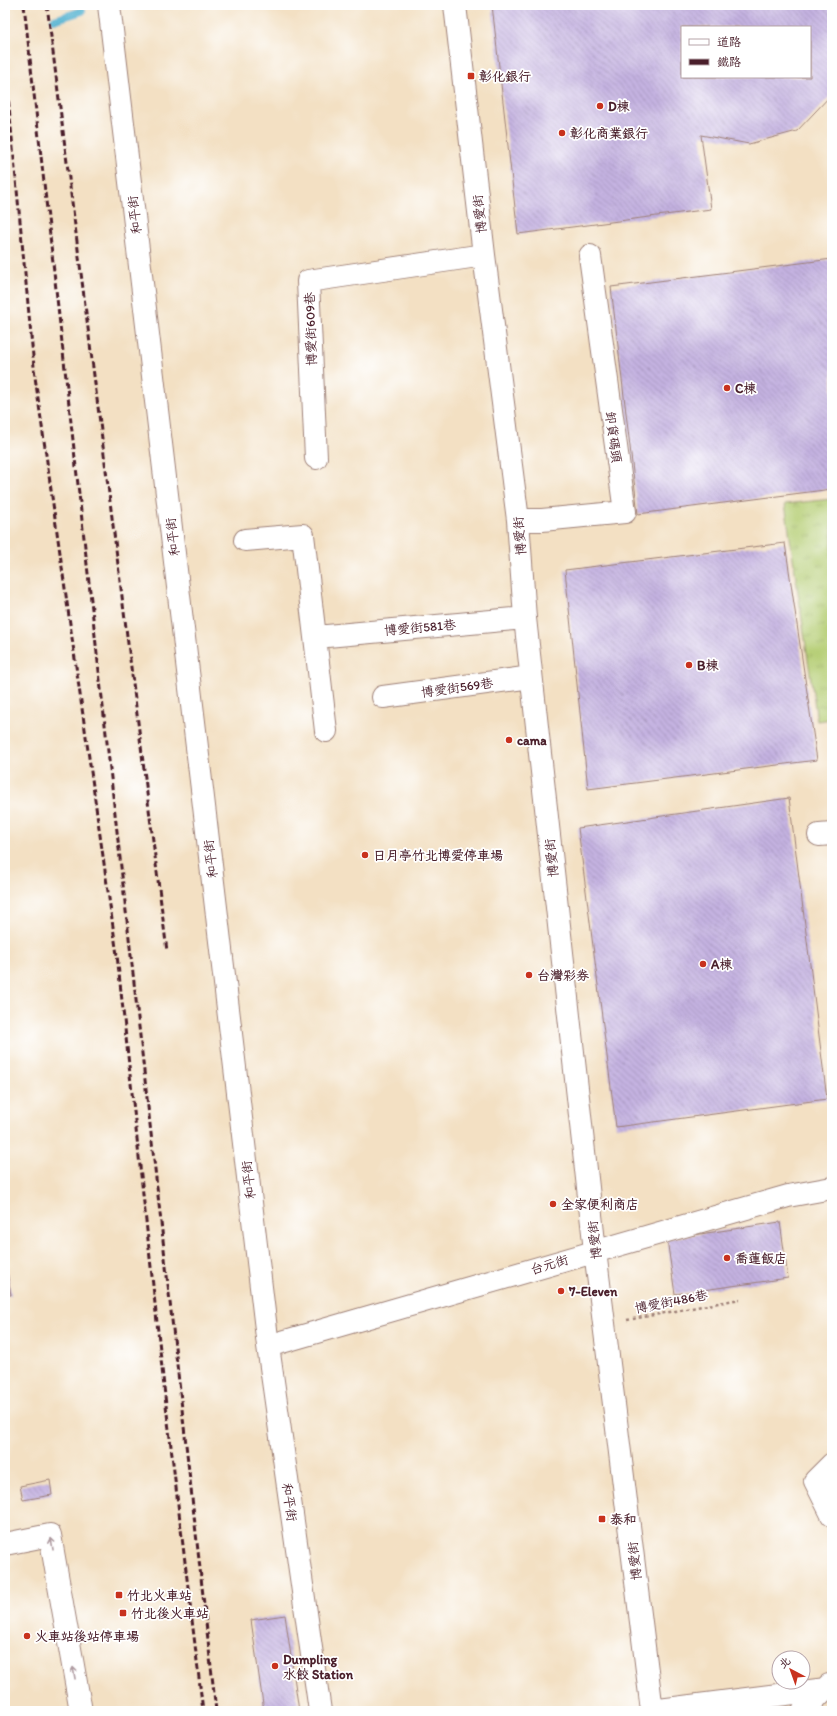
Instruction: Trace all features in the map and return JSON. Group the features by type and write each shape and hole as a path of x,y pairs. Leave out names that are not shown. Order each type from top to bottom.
{"street":[{"name":"和平街","path":"109,5 268,1346 320,1711"},
{"name":"博愛街","path":"455,5 484,255 518,520 531,677 595,1251 651,1711"},
{"name":"博愛街609巷","path":"316,458 308,281 484,255"},
{"name":"卸貨碼頭","path":"518,520 542,520 625,512 590,256"},
{"path":"245,540 303,535 326,731"},
{"name":"博愛街581巷","path":"316,637 525,618"},
{"name":"博愛街569巷","path":"383,697 531,677"},
{"name":"台元街","path":"268,1346 788,1196 832,1188"},
{"path":"832,1464 815,1481 832,1515"},
{"path":"5,1544 50,1535 81,1711"},
{"path":"651,1711 830,1689"},
{"path":"803,1711 830,1689"}],"path":[{"name":"博愛街486巷","path":"605,1324 740,1299"},
{"path":"115,1711 130,1708 130,1711"}],"green space":[{"path":"832,499 832,719 817,721 785,504"}],"building":[{"name":"D棟","path":"492,5 832,5 832,94 797,131 749,144 701,135 711,209 518,234"},
{"name":"C棟","path":"832,259 832,489 638,514 611,287"},
{"name":"B棟","path":"785,543 817,760 588,789 565,570"},
{"name":"A棟","path":"789,798 827,1099 616,1127 578,828"},
{"name":"喬蓮飯店","path":"780,1222 788,1278 675,1294 667,1239"},
{"path":"5,1259 11,1295 5,1295"},
{"path":"50,1480 52,1495 23,1500 20,1486"},
{"name":"Dumpling 水餃 Station","path":"285,1615 299,1711 264,1711 251,1620"}],"waterway":[{"path":"54,20 82,11"}],"railway":[{"path":"24,5 216,1711"},
{"path":"47,5 167,951"},
{"path":"5,65 35,377 117,955 166,1405 203,1711"}],"place":[{"name":"彰化銀行","path":"471,76"},
{"name":"D棟","path":"600,106"},
{"name":"彰化商業銀行","path":"562,133"},
{"name":"C棟","path":"727,388"},
{"name":"B棟","path":"689,665"},
{"name":"cama","path":"509,740"},
{"name":"日月亭竹北博愛停車場","path":"365,855"},
{"name":"A棟","path":"703,964"},
{"name":"台灣彩券","path":"529,975"},
{"name":"全家便利商店","path":"553,1204"},
{"name":"喬蓮飯店","path":"727,1258"},
{"name":"7-Eleven","path":"561,1291"},
{"name":"泰和","path":"602,1519"},
{"name":"竹北火車站","path":"119,1595"},
{"name":"竹北後火車站","path":"123,1613"},
{"name":"火車站後站停車場","path":"27,1636"},
{"name":"Dumpling 水餃 Station","path":"275,1666"}]}
